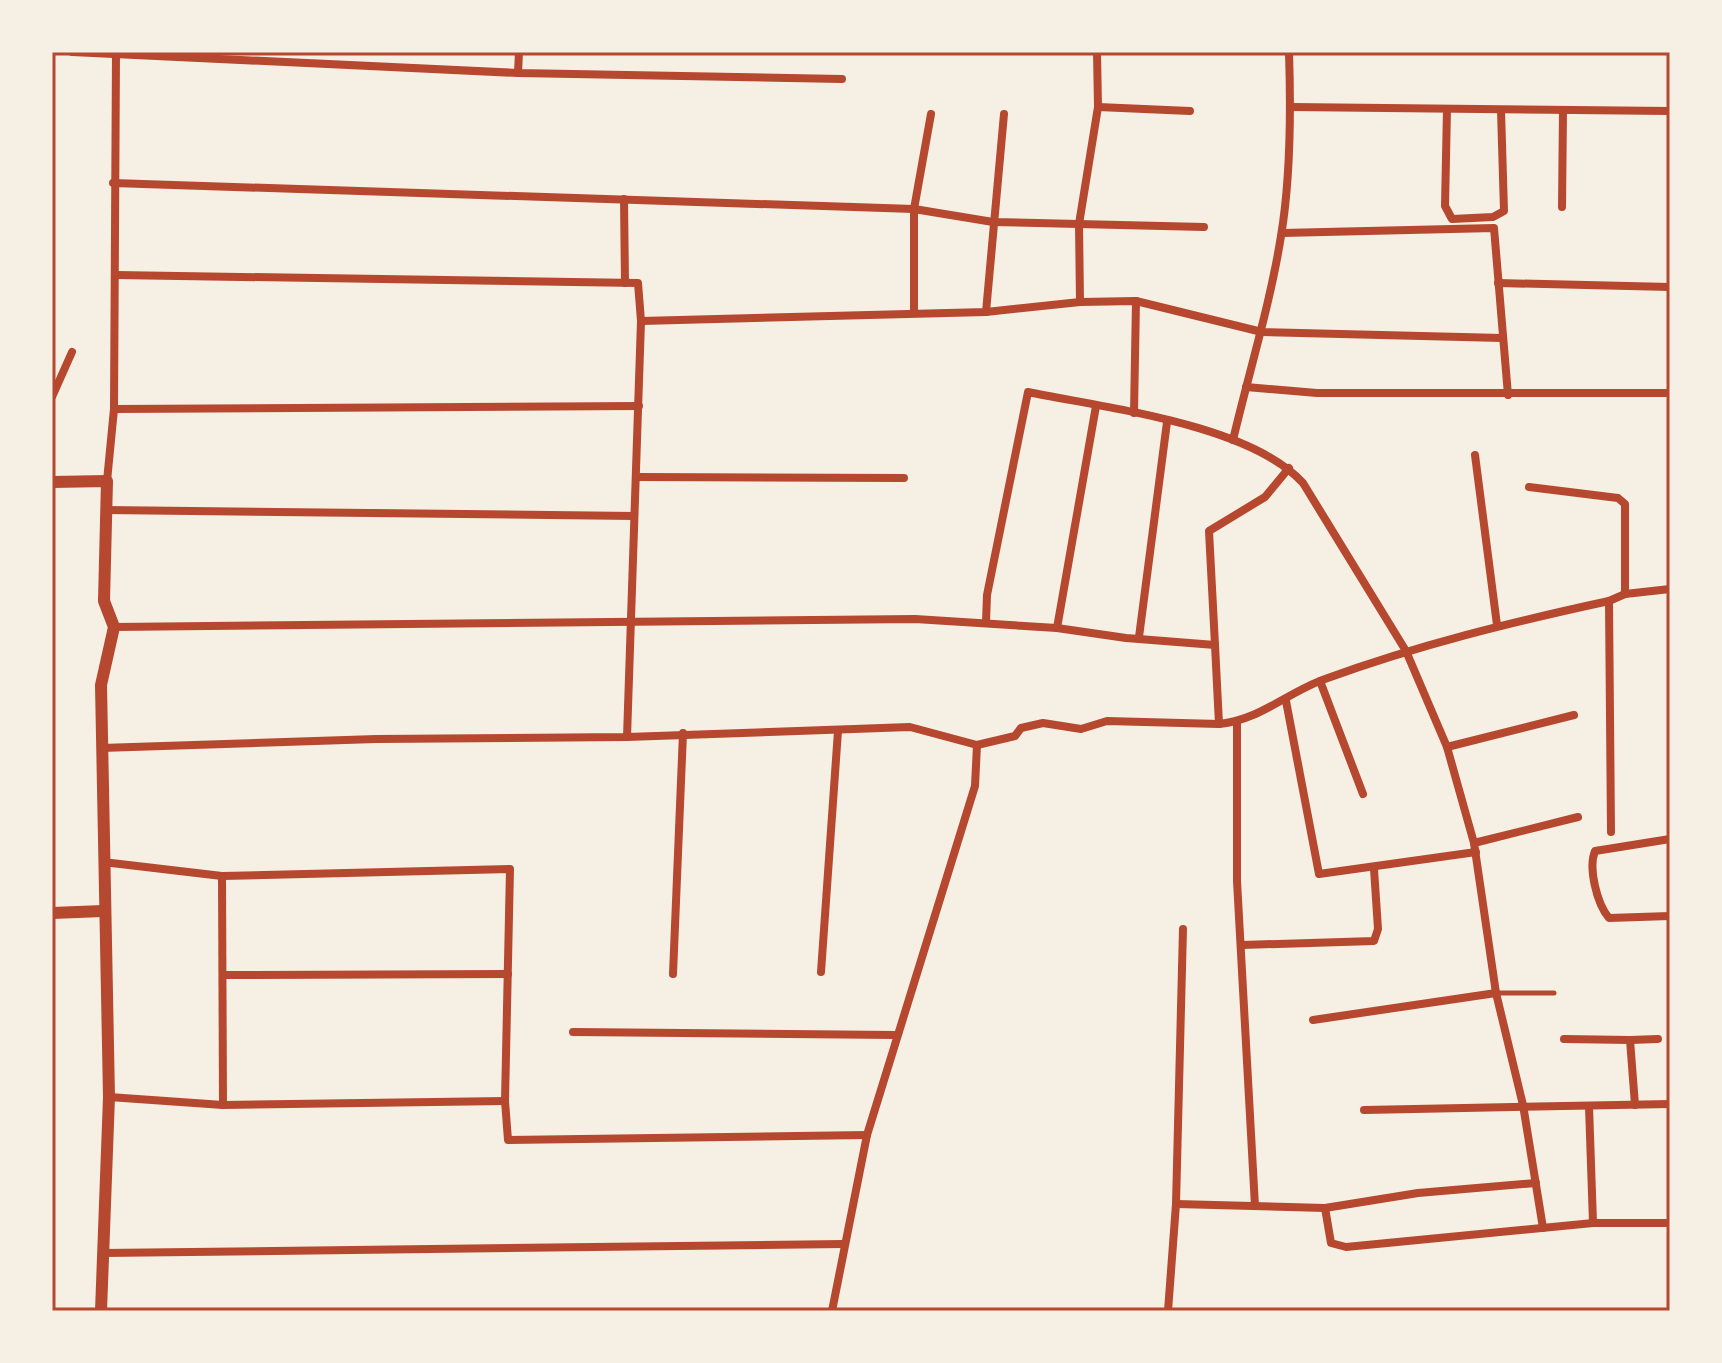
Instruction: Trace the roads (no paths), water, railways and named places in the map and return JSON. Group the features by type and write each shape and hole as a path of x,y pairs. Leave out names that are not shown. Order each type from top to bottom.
{"street":[{"path":"72,52 518,73 842,79"},
{"path":"518,73 519,52"},
{"path":"1080,302 1079,224 1098,107 1097,52"},
{"path":"1233,440 1262,332 1282,233 1291,107 1289,52"},
{"path":"101,1311 109,1097 102,862 101,685 114,627 104,601 105,510 114,409 116,53"},
{"path":"1098,107 1190,111"},
{"path":"1291,107 1670,111"},
{"path":"1447,109 1445,206 1452,219 1493,217 1504,211 1501,110"},
{"path":"1562,207 1563,111"},
{"path":"914,313 914,209 931,114"},
{"path":"986,312 1004,114"},
{"path":"113,183 914,209 993,222 1204,227"},
{"path":"624,199 625,283"},
{"path":"1282,233 1494,228 1502,338 1511,393"},
{"path":"116,275 638,283 641,321 639,406 627,737"},
{"path":"1498,283 1670,287"},
{"path":"641,321 986,312 1080,302 1136,301 1262,332 1502,338"},
{"path":"1134,413 1136,301"},
{"path":"52,397 72,352"},
{"path":"1246,387 1317,393 1670,393"},
{"path":"986,622 987,595 1028,392 1134,413 1233,440 1274,457 1303,483 1406,651 1447,747 1475,848 1496,993 1523,1105 1543,1228"},
{"path":"114,409 639,406"},
{"path":"1057,628 1096,406"},
{"path":"1139,637 1167,422"},
{"path":"1475,455 1497,625"},
{"path":"1219,724 1216,606 1209,531 1265,497 1289,468"},
{"path":"636,477 904,478"},
{"path":"52,482 107,481"},
{"path":"1529,487 1618,498 1625,504 1625,594"},
{"path":"105,510 634,516"},
{"path":"101,748 376,739 627,737 910,727 977,745 1015,736 1021,728 1043,723 1081,729 1107,721 1219,724 1237,722 1286,701 1320,681 1406,651 1497,625 1609,601 1625,594 1670,589 1670,600"},
{"path":"1609,601 1611,832"},
{"path":"114,627 915,619 1057,628 1215,645"},
{"path":"1320,681 1363,794"},
{"path":"1286,701 1319,874 1374,869 1475,848 1578,817"},
{"path":"1447,747 1574,715"},
{"path":"1237,722 1237,881 1255,1206"},
{"path":"821,972 838,731"},
{"path":"673,974 683,733"},
{"path":"832,1311 867,1135 895,1035 975,786 977,745"},
{"path":"1670,839 1595,851 1591,860 1602,910 1609,918 1670,916"},
{"path":"102,862 222,876 510,869 505,1101 508,1140 867,1135"},
{"path":"1242,945 1374,941 1378,929 1374,869"},
{"path":"222,876 223,1105"},
{"path":"52,913 103,911"},
{"path":"1168,1311 1176,1204 1183,929"},
{"path":"223,975 508,974"},
{"path":"1313,1020 1496,993"},
{"path":"573,1032 895,1035"},
{"path":"1564,1039 1658,1039"},
{"path":"1630,1040 1635,1105"},
{"path":"109,1097 223,1105 505,1101"},
{"path":"1364,1110 1670,1104"},
{"path":"1589,1106 1593,1223"},
{"path":"1176,1204 1325,1208 1418,1193 1536,1183"},
{"path":"1325,1208 1331,1243 1346,1247 1593,1223 1670,1223"},
{"path":"103,1253 844,1244"}],"lane":[{"path":"1496,993 1554,993"}]}
